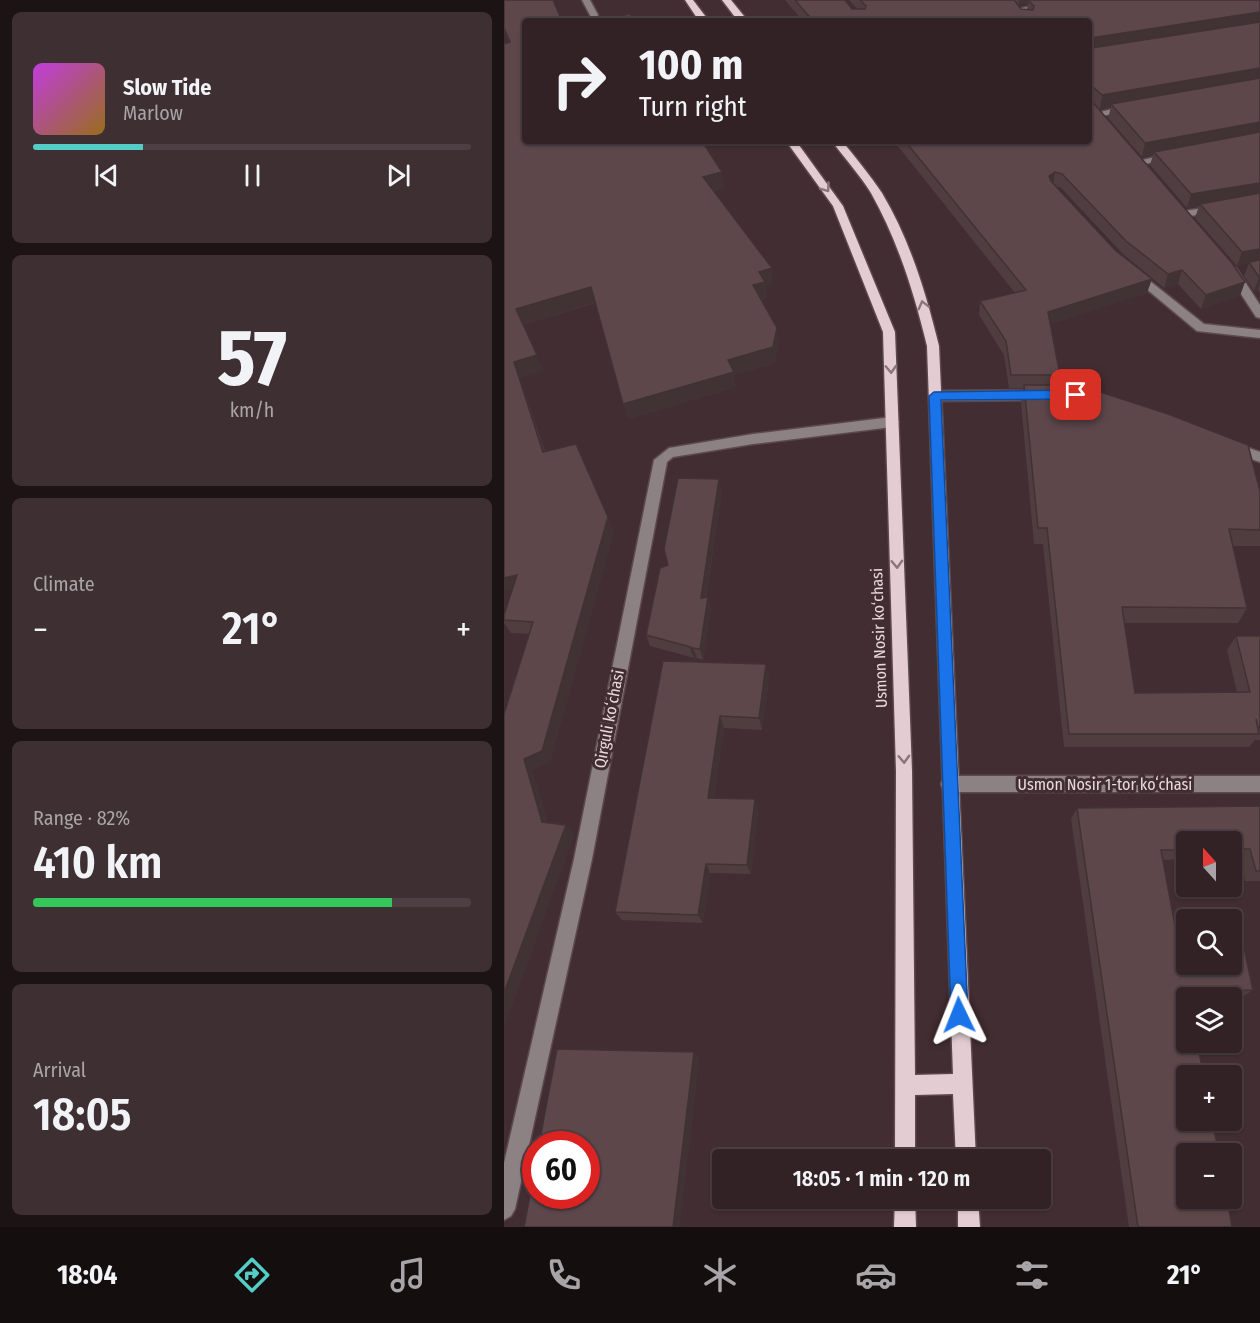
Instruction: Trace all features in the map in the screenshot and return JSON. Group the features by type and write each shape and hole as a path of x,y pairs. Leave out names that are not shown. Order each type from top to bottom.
{"main road":[{"path":"689,0 702,18"},
{"path":"726,0 741,18"},
{"name":"Usmon Nosir ko‘chasi","path":"793,144 838,206 890,332 904,771 905,1149"},
{"path":"839,144 875,191 895,228 920,291 933,346 965,1149"},
{"path":"904,1085 962,1084"},
{"path":"905,1209 905,1227"},
{"path":"968,1209 969,1227"}],"street":[{"path":"586,0 594,15"},
{"path":"1007,0 1023,18"},
{"path":"1016,10 1079,0"},
{"path":"1097,113 1143,106"},
{"path":"1139,163 1183,154"},
{"path":"1184,214 1227,207"},
{"path":"1125,266 1201,328 1260,334"},
{"path":"1251,269 1229,268 1260,314"},
{"path":"934,396 1052,395"},
{"name":"Qirguli koʻchasi","path":"504,1209 583,859 661,459 669,453 753,439 892,422"},
{"path":"1217,442 1260,457"},
{"name":"Usmon Nosir 1-tor koʻchasi","path":"949,784 1260,783"}],"building":[{"path":"504,0 553,0 561,18 522,18 522,144 704,144 722,172 703,177 772,268 759,272 765,282 753,285 777,328 773,347 728,360 734,372 623,404 591,287 516,309 537,355 514,362 543,452 576,444 608,517 542,751 524,759 542,822 566,825 504,993 504,714 533,622 504,620 517,575 504,578 504,44 510,42 504,28"},
{"path":"795,0 845,0 852,9 865,9 866,6 860,0 1014,0 1021,9 1033,10 1034,6 1028,0 1260,0 1260,12 1092,38 1092,18 810,18"},
{"path":"630,14 633,18 611,18"},
{"path":"1260,22 1260,68 1102,95 1092,86 1092,48"},
{"path":"1260,78 1260,122 1145,143 1111,104"},
{"path":"1092,101 1232,263 1245,282 1206,295 1182,270 1168,274 1126,241 1062,174 1055,172 1049,176 1051,181 1115,250 1152,279 1048,312 1060,375 1011,375 1006,341 980,301 1026,290 907,144 1092,144"},
{"path":"1260,132 1260,183 1191,194 1154,152"},
{"path":"1260,193 1260,249 1242,252 1200,204"},
{"path":"1260,260 1260,277 1259,277 1249,262"},
{"path":"1024,385 1079,385 1168,414 1248,445 1260,491 1260,530 1229,529 1247,608 1122,607 1135,693 1250,692 1236,636 1260,636 1260,727 1256,719 1259,734 1069,734 1047,528 1038,528"},
{"path":"678,478 719,479 701,598 708,597 700,649 693,648 692,653 691,647 646,635 660,568 668,565 664,549"},
{"path":"663,661 766,664 759,718 720,716 708,798 755,799 747,865 706,864 698,915 615,912"},
{"path":"1260,806 1260,871 1256,871 1250,849 1242,849 1242,831 1176,831 1176,850 1161,850 1176,931 1176,975 1242,975 1242,938 1253,990 1242,991 1242,987 1176,987 1176,1053 1199,1053 1202,1065 1176,1065 1176,1131 1214,1131 1217,1143 1176,1143 1176,1209 1229,1209 1232,1227 1138,1227 1077,808"},
{"path":"557,1049 694,1052 673,1227 524,1227 527,1209 600,1209 600,1131 541,1131"}],"route":[{"path":"959,1015 934,396 1076,395"}]}
